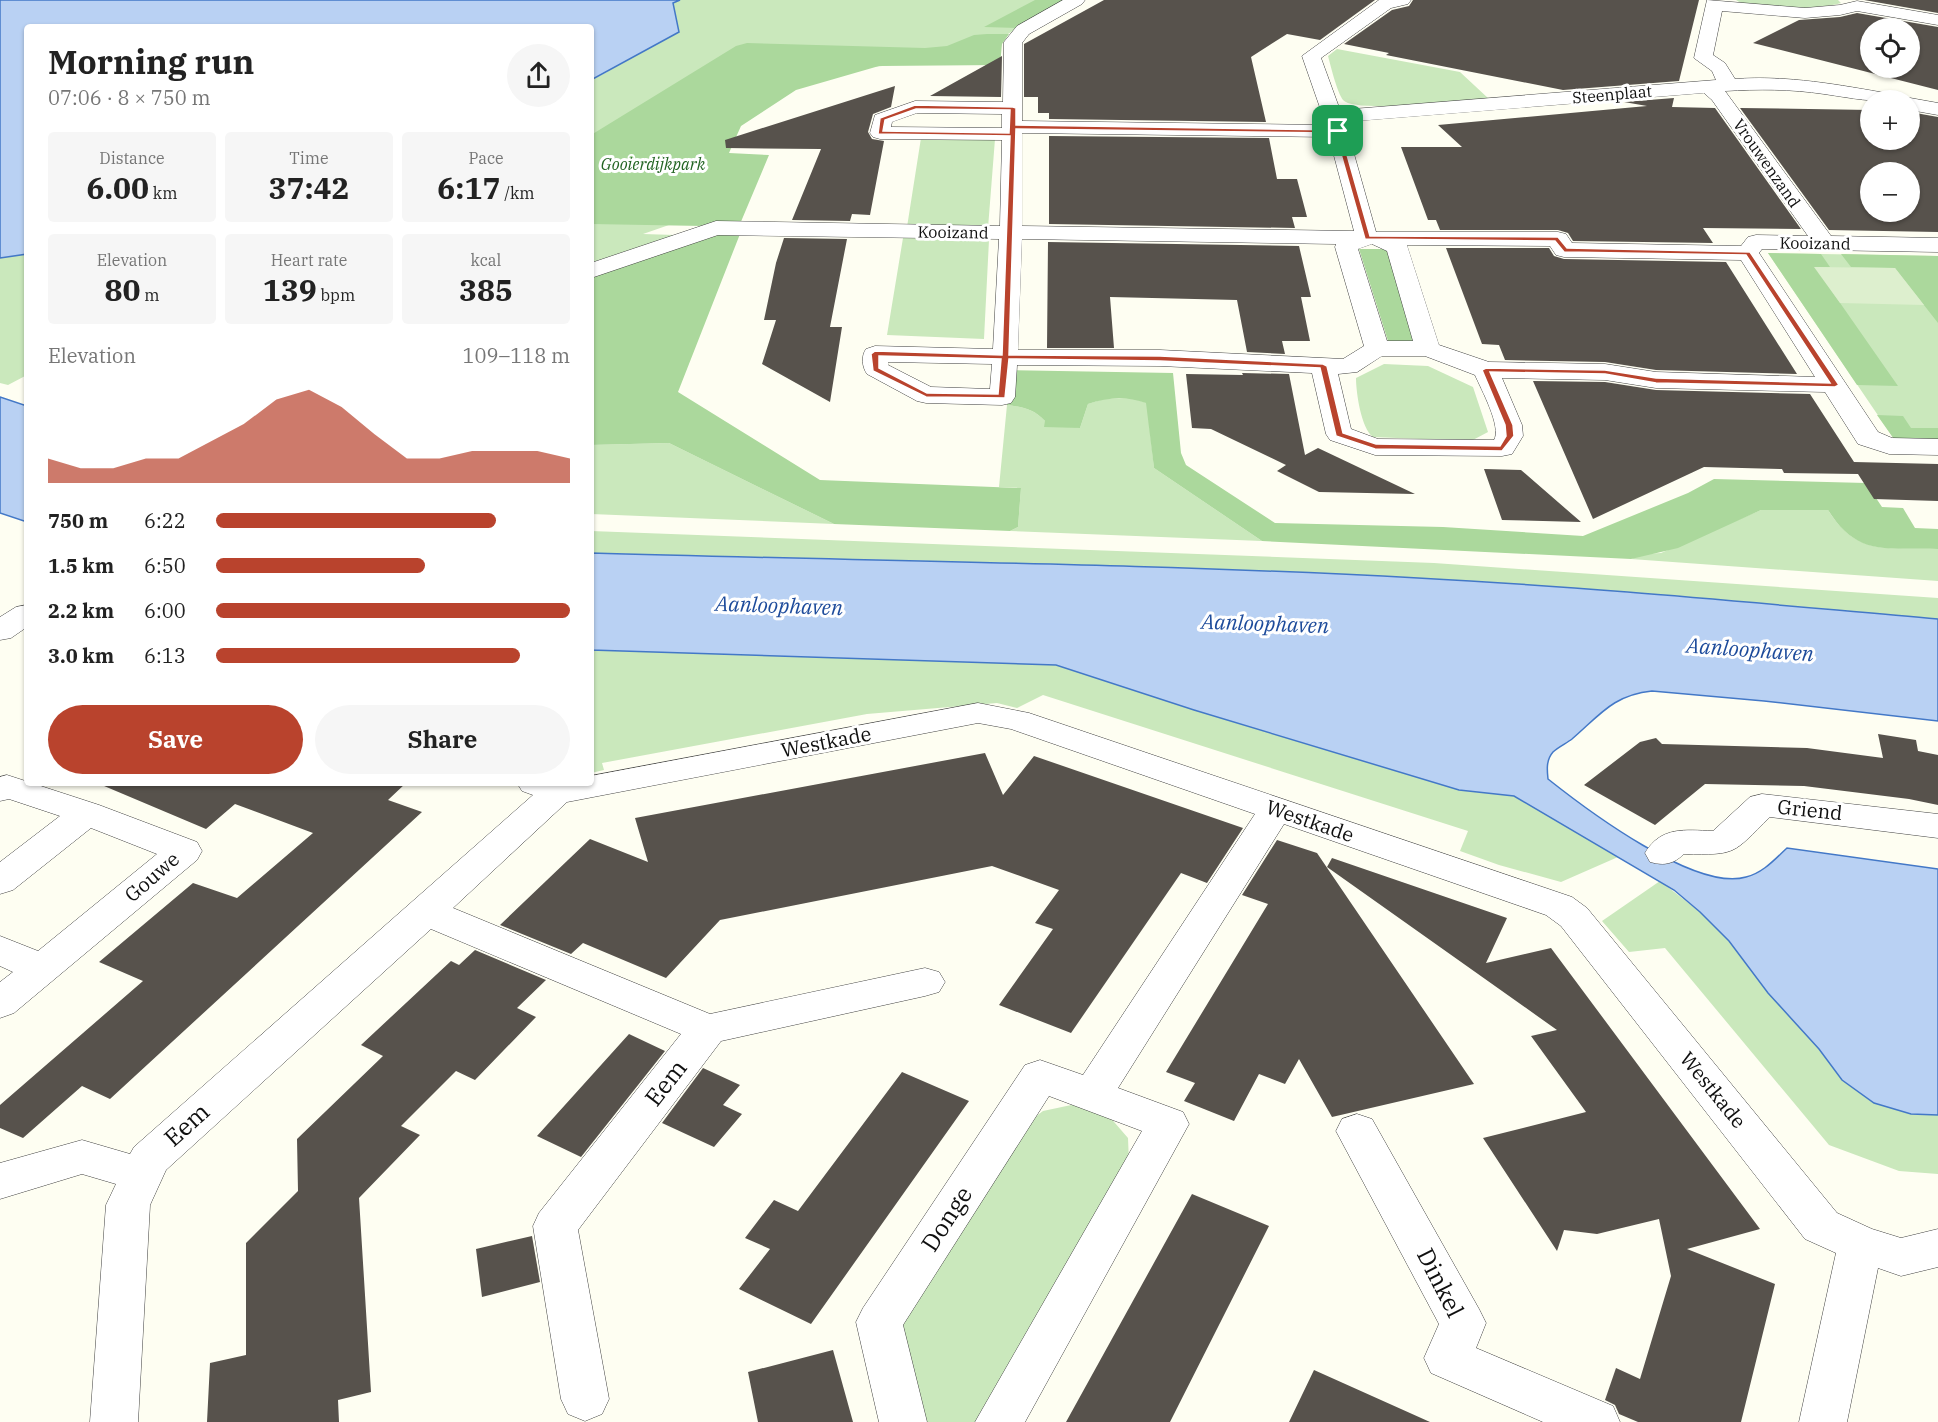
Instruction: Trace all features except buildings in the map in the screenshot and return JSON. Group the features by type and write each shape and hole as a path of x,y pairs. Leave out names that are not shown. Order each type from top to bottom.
{"street":[{"path":"1076,0 1023,30 1013,42 1011,233 1005,357 1160,358 1348,367 1377,348 1428,349 1486,370 1605,372 1656,381 1835,385"},
{"path":"1368,238 1335,124 1311,56 1384,4 1402,0"},
{"path":"1716,2 1786,11 1847,9 1854,3 1938,20"},
{"name":"Vrouwenzand","path":"1716,2 1703,58 1718,64 1723,71 1717,85 1719,96 1824,242"},
{"name":"Steenplaat","path":"1013,123 1335,124 1717,85 1786,84 1860,95"},
{"path":"1920,106 1938,109"},
{"path":"915,107 1013,123 880,133 882,119 915,107"},
{"name":"Kooizand","path":"594,270 716,228 1558,239 1564,250 1748,253 1756,242 1938,245"},
{"path":"1377,348 1346,247 1368,238 1397,247 1428,349"},
{"path":"1748,253 1868,438 1889,446 1938,447"},
{"path":"1323,366 1339,434 1375,447 1502,448 1510,436 1509,425 1486,370"},
{"name":"Westkade","path":"546,787 592,787 978,713 1017,720 1559,906 1574,917 1821,1226 1860,1244 1901,1257 1938,1248"},
{"name":"Gouwe","path":"0,790 7,786 87,813 184,851 0,1003"},
{"name":"Eem","path":"114,1422 128,1205 149,1158 426,912 546,787"},
{"name":"Griend","path":"1663,853 1676,842 1722,843 1762,805 1938,826"},
{"path":"1092,1095 1276,809"},
{"path":"0,881 87,813"},
{"path":"426,912 708,1029 925,982"},
{"path":"0,950 42,969"},
{"name":"Eem","path":"585,1399 555,1226 708,1029"},
{"name":"Donge","path":"903,1422 879,1322 1040,1076 1168,1124 999,1422"},
{"name":"Dinkel","path":"1357,1131 1463,1323 1448,1358 1596,1422"},
{"path":"0,1181 82,1157 140,1174"},
{"path":"1823,1422 1860,1244"}],"green space":[{"name":"Gooierdijkpark","path":"680,0 1065,0 968,58 818,72 713,127 718,208 643,234 675,235 594,262 594,78 607,72 673,3"},
{"path":"1035,0 1067,0 1019,28 984,27"},
{"path":"1736,0 1838,0 1841,3 1818,7 1771,8 1756,7"},
{"path":"1009,34 1002,44 1000,65 879,66 796,90 741,126 729,153 769,155 740,224 703,226 594,224 594,133 736,46 747,43 925,48 947,46 974,35"},
{"path":"1337,49 1460,72 1489,99 1389,106 1352,104 1343,100 1341,96 1328,56"},
{"path":"921,138 995,139 988,228 907,227"},
{"path":"716,234 740,234 678,392 820,480 1021,488 1018,527 1010,531 834,524 669,443 594,445 594,274"},
{"path":"903,238 989,240 984,339 887,335"},
{"path":"1359,249 1390,249 1416,341 1388,341"},
{"path":"1768,253 1938,256 1938,440 1894,439"},
{"path":"1768,253 1821,254 1830,267 1815,267 1898,386 1857,385"},
{"path":"24,254 24,377 8,385 0,383 0,258"},
{"path":"1841,254 1938,256 1938,323 1895,268 1851,267"},
{"path":"1814,267 1895,268 1924,305 1840,303"},
{"path":"1384,364 1428,366 1473,387 1488,432 1471,441 1373,437 1362,418 1356,378"},
{"path":"1009,370 1173,373 1181,453 1186,465 1275,523 1443,527 1583,536 1688,493 1714,479 1866,483 1882,507 1903,508 1915,528 1938,529 1938,549 1876,547 1863,543 1839,525 1828,510 1761,510 1678,548 1631,559 1262,541 1154,468 1146,403 1125,398 1103,400 1088,404 1080,428 1044,427 1045,421 1032,411 1007,405"},
{"path":"1132,398 1147,403 1154,468 1262,541 1010,531 1018,527 1021,488 999,487 1007,405 1028,409 1045,421 1080,428 1088,404 1103,399"},
{"path":"1877,415 1903,416 1911,428 1938,428 1938,440 1894,439"},
{"path":"669,443 834,524 594,514 594,445"},
{"path":"1761,510 1828,510 1851,536 1876,546 1938,549 1938,581 1631,559 1644,554 1661,553"},
{"path":"594,531 1434,563 1938,598 1938,619 1483,582 1315,573 594,553"},
{"path":"594,650 1057,665 1194,710 1459,790 1514,796 1618,857 1561,882 1499,865 1460,851 1468,831 1043,695 1017,708 997,703 867,714 602,763 604,770 594,772"},
{"path":"1660,881 1700,912 1729,941 1768,993 1819,1049 1842,1080 1911,1114 1938,1115 1938,1174 1899,1171 1829,1145 1665,948 1629,952 1602,921"},
{"path":"1076,1104 1108,1115 1128,1138 1129,1163 979,1422 919,1422 896,1343 901,1303 1010,1136 1043,1111"}],"water":[{"path":"0,0 680,0 673,3 679,32 594,78 594,24 24,24 24,254 0,258"},
{"path":"0,397 24,405 24,521 0,513"},
{"name":"Aanloophaven","path":"594,553 1108,566 1418,578 1613,591 1938,619 1938,721 1652,691 1627,697 1599,714 1572,739 1553,752 1547,769 1548,779 1588,810 1643,845 1672,861 1699,872 1725,878 1746,877 1763,869 1787,848 1938,869 1938,1115 1911,1114 1874,1103 1842,1080 1819,1049 1768,993 1729,941 1700,912 1674,890 1514,796 1459,790 1194,710 1056,665 594,650"}],"route":[{"path":"1338,131 1013,127 1012,134 880,133 882,119 915,107 1013,108 1012,134 1011,233 1005,357 1002,397 926,395 876,369 875,354 1005,357 1160,358 1323,366 1339,434 1375,447 1432,448 1502,448 1510,436 1509,425 1486,370 1605,372 1656,381 1835,385 1748,253 1564,250 1558,239 1367,238 1338,131"}]}
